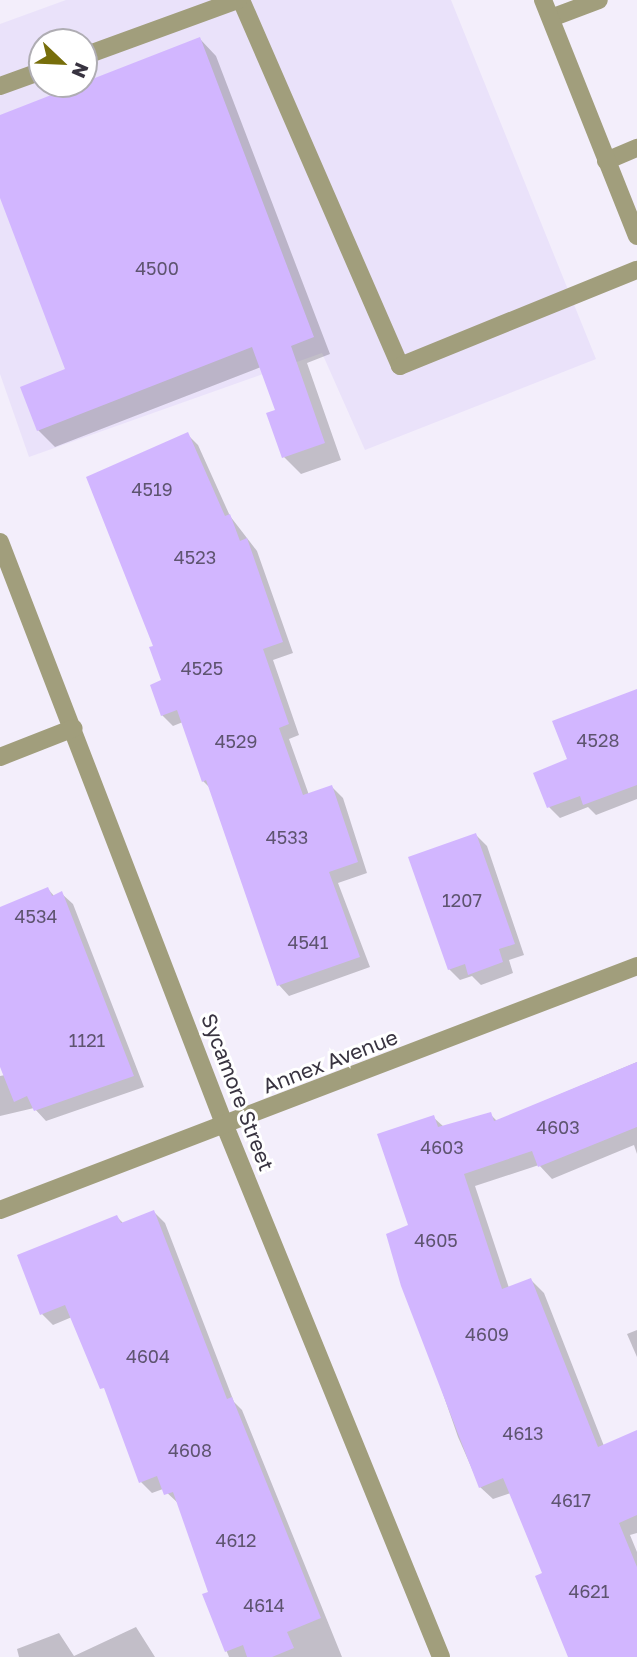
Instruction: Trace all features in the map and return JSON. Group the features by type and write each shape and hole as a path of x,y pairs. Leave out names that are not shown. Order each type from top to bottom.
{"street":[{"path":"98,51 240,0 400,366 637,270"},
{"path":"543,0 637,236"},
{"path":"551,18 599,0"},
{"path":"0,86 28,76"},
{"path":"606,161 637,148"},
{"name":"Sycamore Street","path":"0,542 74,728 225,1126 441,1657"},
{"path":"0,757 74,728"},
{"name":"Annex Avenue","path":"0,1210 637,966"}],"shaded area":[{"path":"66,0 451,0 596,359 365,450 322,353 29,457 0,374 0,24"}],"building":[{"path":"200,37 314,337 291,346 325,443 282,458 266,413 275,410 252,347 37,431 20,387 65,369 0,198 0,115 44,98 98,98 98,77"},
{"path":"188,432 225,516 230,514 240,541 247,538 283,642 263,649 289,724 279,728 303,795 332,785 358,862 329,872 360,957 277,986 206,780 202,782 177,710 161,716 150,685 161,680 149,647 153,646 86,477"},
{"path":"637,689 637,785 583,805 580,796 547,808 533,773 567,759 552,721"},
{"path":"476,833 515,944 499,949 503,962 468,975 465,964 448,970 408,857"},
{"path":"48,887 52,896 62,891 134,1076 34,1111 27,1096 14,1102 0,1067 0,907"},
{"path":"637,1062 637,1127 538,1167 532,1151 464,1174 502,1289 531,1278 598,1447 637,1430 637,1515 619,1523 637,1567 637,1657 568,1657 535,1576 542,1573 503,1478 479,1488 401,1286 386,1234 408,1225 377,1134 434,1115 438,1127 491,1112 494,1121"},
{"path":"154,1210 227,1399 232,1397 321,1618 287,1632 294,1648 272,1657 247,1657 243,1645 225,1652 202,1594 208,1592 173,1492 164,1495 157,1476 139,1483 104,1388 100,1389 65,1305 40,1315 17,1255 117,1215 121,1223"}]}
